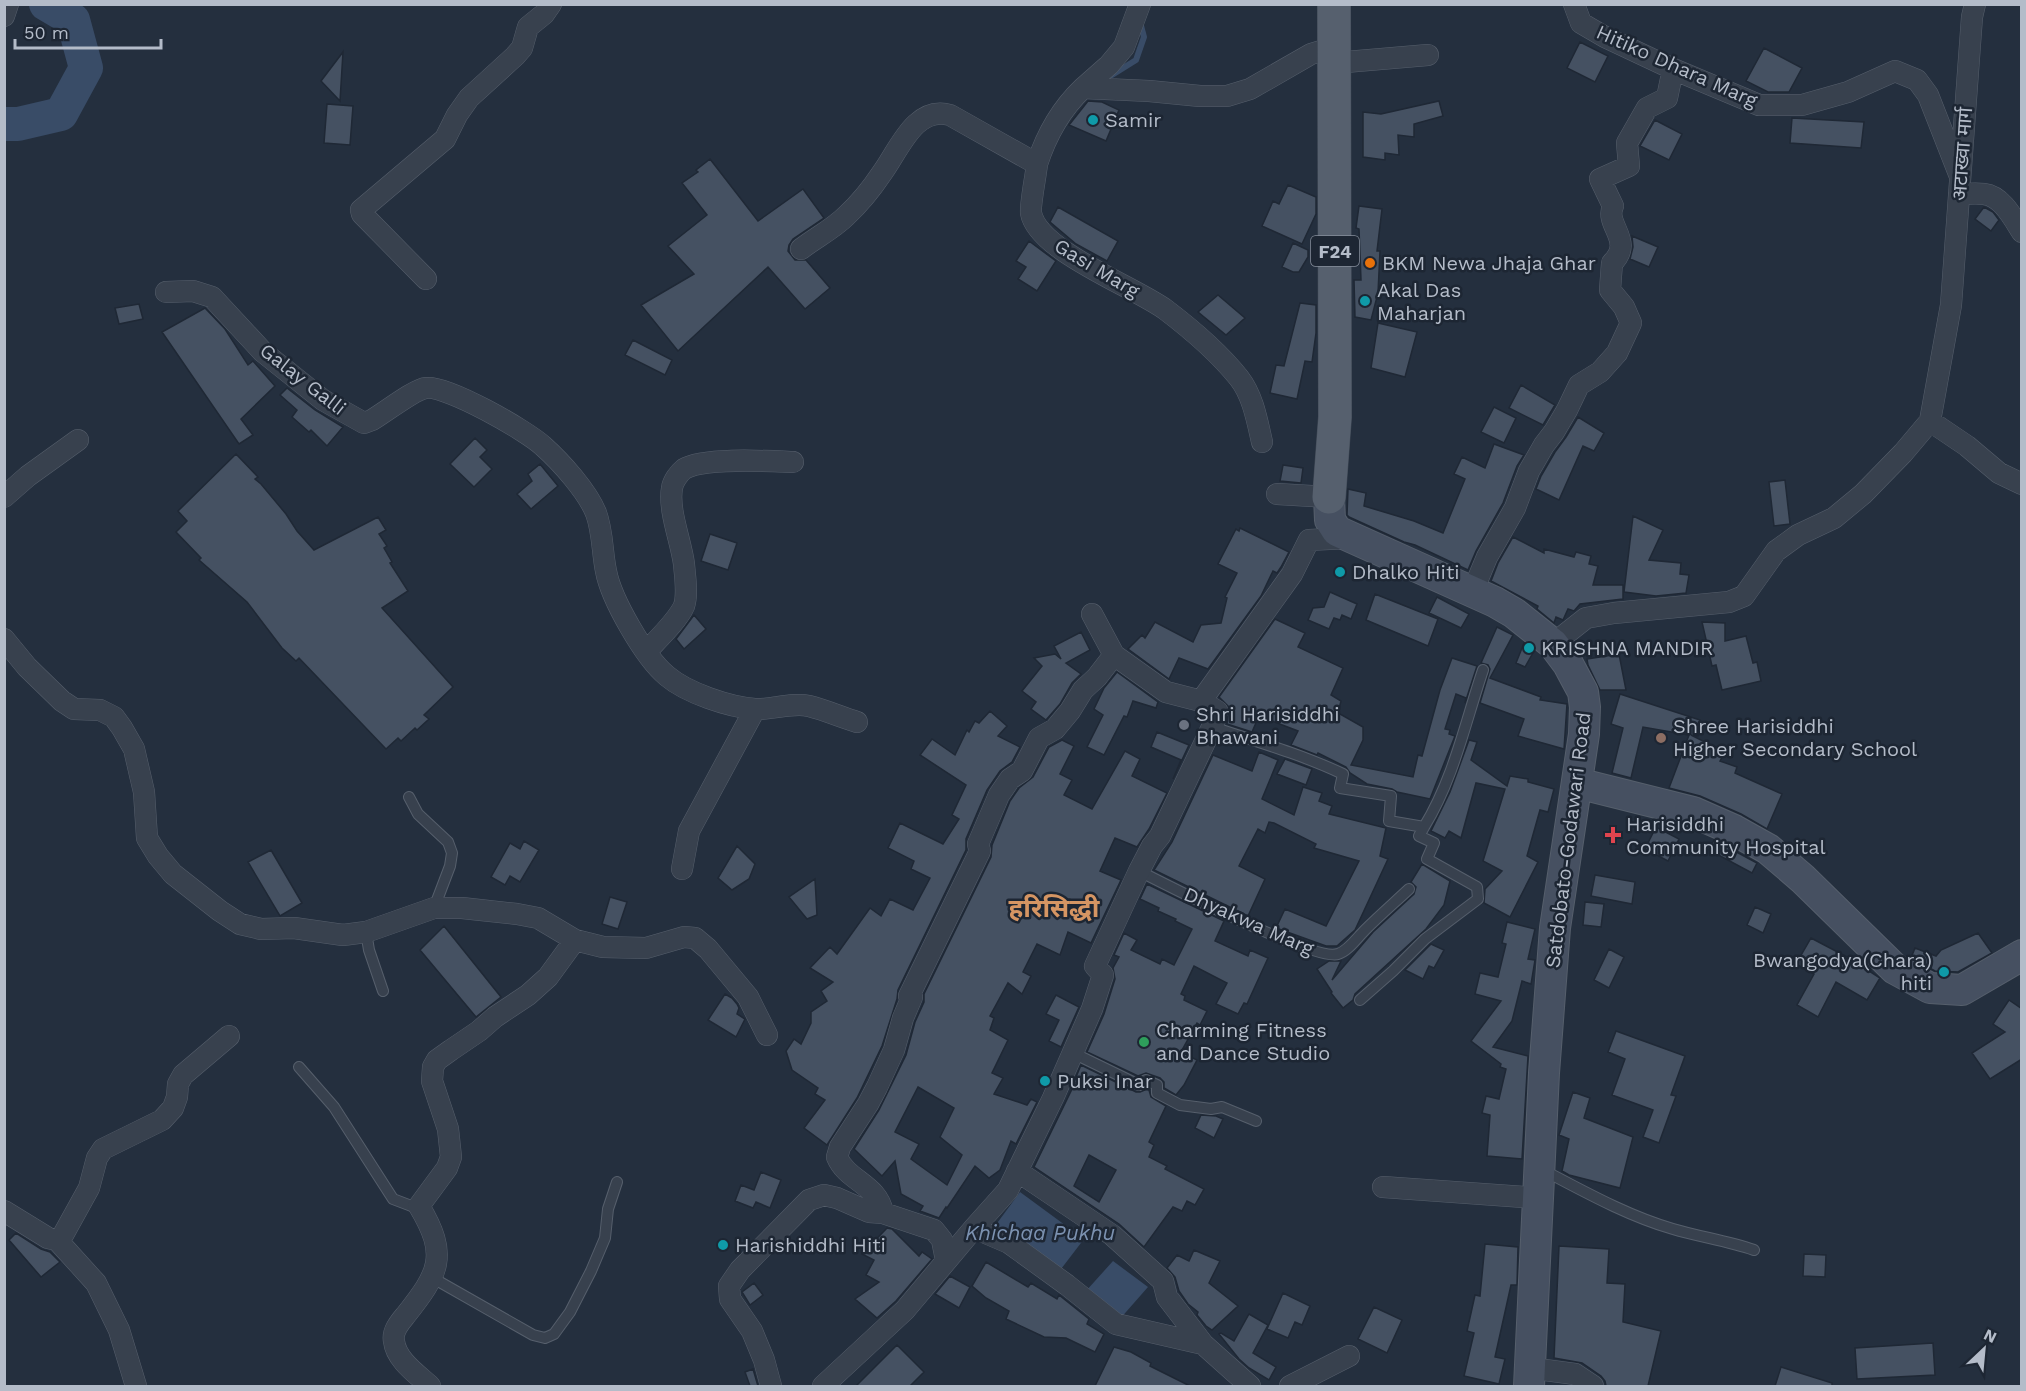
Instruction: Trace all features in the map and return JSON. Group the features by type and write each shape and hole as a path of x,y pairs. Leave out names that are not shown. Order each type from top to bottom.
{"main road":[{"name":"Satdobato-Godawari Road","path":"1329,497 1335,417 1334,4"}],"street":[{"path":"4,16 8,4"},
{"path":"426,279 362,214 361,210 445,139 469,98 522,48 528,27 544,14 551,4"},
{"name":"Gasi Marg","path":"1140,4 1124,47 1073,98 1059,117 1041,151 1037,164 1031,213 1041,232 1058,248 1165,309 1214,351 1240,379 1254,406 1262,442"},
{"name":"Hitiko Dhara Marg","path":"1574,4 1581,23 1605,37 1673,69 1759,105 1802,105 1848,92 1895,71 1917,80 1928,95 1960,185"},
{"name":"अटाख्वा मार्ग","path":"1930,421 1951,305 1972,17 1975,4"},
{"path":"1083,88 1227,96 1250,89 1311,54 1428,55"},
{"path":"1472,593 1487,557 1515,508 1529,471 1544,445 1554,432 1579,386 1600,372 1617,353 1631,323 1624,306 1610,290 1612,263 1619,256 1621,241 1611,217 1610,211 1613,206 1600,179 1629,166 1627,143 1647,108 1667,98 1673,69"},
{"path":"801,249 845,217 882,174 910,131 933,113 941,112 950,115 1037,164"},
{"path":"1960,185 1995,198 2009,211 2022,232"},
{"name":"Galay Galli","path":"166,292 193,291 212,297 263,352 323,400 364,423 427,388 441,390 488,411 542,445 578,484 596,513 602,537 606,573 618,606 646,652 667,676 719,702 755,709 807,705 857,722"},
{"path":"1553,644 1586,618 1614,613 1729,602 1744,596 1776,551 1798,535 1834,518 1863,494 1930,421 1967,446 1999,473 2022,484"},
{"path":"4,497 28,476 78,440"},
{"path":"646,652 665,633 684,606 686,580 682,548 672,507 672,488 676,478 685,468 706,463 746,460 794,462"},
{"path":"1276,494 1329,497"},
{"name":"Satdobato-Godawari Road","path":"1329,497 1330,520 1337,531 1411,563 1514,613 1553,644 1568,664 1583,692 1584,734 1555,928 1544,1073 1529,1377"},
{"path":"1201,701 1292,574 1309,540 1350,538"},
{"path":"823,1386 905,1310 1008,1190 1092,1009 1103,975 1095,966 1139,871 1160,836 1212,728 1217,711 1201,701 1166,692 1114,655 1092,614"},
{"path":"4,639 27,667 62,701 74,709 100,710 114,717 123,728 134,749 141,781 147,838 173,874 220,912 240,924 261,929 294,928 343,934 366,932 434,908 462,908 538,918 575,940 603,946 646,948 684,937 695,938 708,949 748,997 767,1035"},
{"path":"883,1213 878,1196 840,1165 837,1156 840,1147 868,1104 894,1050 903,1018 912,998 909,996 981,850 978,844 999,795 1010,779 1022,771 1039,738 1055,729 1083,690 1097,677 1114,655"},
{"path":"682,869 689,831 755,709"},
{"path":"1577,783 1693,812 1734,830 1768,849 1803,879 1895,969 1930,988 1962,990 2022,956"},
{"path":"430,1386 404,1362 393,1339 398,1326 425,1290 438,1256 432,1228 419,1206 447,1168 451,1157 448,1129 432,1081 433,1067 437,1060 528,995 548,977 575,940"},
{"path":"57,1240 63,1235 89,1188 97,1158 103,1149 162,1120 173,1108 178,1084 183,1075 229,1036"},
{"path":"1017,1171 1112,1235 1162,1281 1167,1297 1203,1344 1250,1386"},
{"path":"1383,1187 1539,1183"},
{"path":"771,1386 764,1360 752,1331 730,1299 729,1286 740,1270 809,1200 824,1195 837,1198 868,1212 883,1213 934,1230 942,1240 946,1260"},
{"path":"4,1211 48,1238 57,1240 96,1283 119,1330 136,1386"},
{"path":"974,1228 1009,1243 1116,1324 1203,1344"},
{"path":"1290,1386 1349,1356"},
{"path":"1529,1377 1575,1374 1593,1386"}],"lane":[{"path":"1360,1000 1425,939 1478,899 1478,887 1427,859 1434,843 1419,836 1451,773 1483,670"},
{"path":"1212,728 1262,743 1343,774 1340,788 1391,796 1389,821 1424,827"},
{"path":"409,797 418,814 448,843 452,853 450,866 434,908"},
{"name":"Dhyakwa Marg","path":"1139,871 1210,907 1287,941 1327,955 1338,954 1356,940 1409,889"},
{"path":"366,932 369,950 383,990"},
{"path":"1073,1053 1139,1084 1146,1080 1157,1085 1157,1093 1180,1105 1211,1109 1222,1107 1256,1121"},
{"path":"299,1067 334,1107 393,1199 414,1207 419,1206"},
{"path":"431,1277 533,1335 545,1338 554,1334 570,1312 605,1238 608,1209 617,1182"},
{"path":"1539,1183 1604,1202 1674,1229 1754,1250"}],"water":[{"name":"Khichaa Pukhu","path":"1020,1192 1084,1239 1058,1273 995,1226"},
{"path":"1113,1261 1148,1287 1119,1320 1086,1291"}],"building":[{"path":"1580,42 1608,56 1595,82 1567,68"},
{"path":"1764,48 1802,68 1789,92 1768,92 1746,81"},
{"path":"343,52 340,101 321,81"},
{"name":"Samir","path":"1088,101 1102,102 1119,110 1106,141 1069,125"},
{"path":"1439,101 1443,116 1414,124 1414,137 1398,135 1399,155 1385,153 1385,160 1363,157 1363,112 1381,114"},
{"path":"327,104 353,106 350,145 324,143"},
{"path":"1792,118 1864,122 1861,148 1790,143"},
{"path":"1655,120 1682,134 1669,160 1640,146"},
{"path":"710,159 758,221 803,189 824,218 793,239 788,251 795,260 806,260 830,288 805,309 768,267 678,351 641,305 694,274 668,246 707,215 682,183 698,172 696,170"},
{"path":"1288,185 1316,197 1316,214 1302,244 1262,226 1273,201 1279,204"},
{"path":"1359,206 1382,209 1377,251 1380,251 1378,293 1371,320 1355,317 1354,280 1361,280 1359,229 1356,228"},
{"path":"1058,207 1118,241 1107,261 1076,244 1050,222"},
{"path":"1984,207 1993,212 1999,220 1991,231 1975,219"},
{"path":"1632,236 1658,247 1649,267 1630,259 1633,247"},
{"path":"1029,241 1056,261 1037,291 1018,279 1026,267 1016,261"},
{"path":"1293,243 1308,250 1308,257 1299,272 1282,267"},
{"path":"1218,295 1245,318 1226,335 1198,312"},
{"path":"1300,303 1316,305 1316,333 1312,362 1305,361 1297,399 1270,393 1276,365 1284,366"},
{"path":"139,304 143,319 119,324 115,308"},
{"path":"205,308 225,329 248,365 253,361 275,386 241,419 253,435 239,444 162,332"},
{"path":"1378,323 1417,332 1405,377 1371,368"},
{"path":"633,340 672,360 665,375 625,355"},
{"path":"1521,385 1555,405 1543,425 1509,408"},
{"path":"287,388 315,410 343,427 327,446 311,430 309,432 292,417 297,410 280,395"},
{"path":"1494,407 1516,418 1504,443 1481,432"},
{"path":"1578,417 1604,433 1594,451 1583,446 1559,500 1536,489 1555,452"},
{"path":"475,438 487,450 480,457 492,469 474,487 450,464"},
{"path":"1494,444 1524,455 1517,466 1503,503 1468,570 1347,515 1348,489 1366,493 1364,506 1414,521 1443,533 1465,479 1454,474 1462,457 1485,468"},
{"path":"236,454 258,477 255,479 314,550 378,517 386,530 379,534 387,546 384,548 392,562 390,563 408,591 382,608 453,687 424,715 429,719 401,741 398,738 386,749 299,658 296,661 282,648 247,602 199,560 201,558 176,532 187,521 178,511"},
{"path":"540,464 558,486 531,509 517,494 532,481 528,474"},
{"path":"1283,465 1303,468 1301,483 1280,481"},
{"path":"1785,480 1790,524 1774,526 1769,482"},
{"path":"1633,516 1663,530 1649,560 1681,563 1680,574 1689,575 1686,593 1656,596 1624,592"},
{"path":"1240,528 1289,552 1277,573 1273,571 1261,596 1208,669 1179,658 1169,679 1128,649 1142,635 1145,638 1155,622 1193,642 1201,625 1221,623 1227,598 1225,597 1237,573 1218,564 1236,529 1239,531"},
{"path":"710,534 737,543 728,570 701,561"},
{"path":"1513,537 1544,553 1544,549 1574,557 1576,552 1591,556 1589,564 1598,566 1593,585 1623,585 1623,599 1580,604 1574,611 1568,609 1563,620 1556,617 1554,623 1537,609 1538,606 1491,581"},
{"path":"1330,592 1357,604 1351,619 1342,615 1340,620 1334,618 1329,629 1308,620 1313,608 1324,607"},
{"path":"1375,594 1438,619 1428,646 1366,620"},
{"path":"1437,597 1469,614 1461,628 1429,613"},
{"path":"694,615 706,629 684,649 676,639"},
{"path":"1275,619 1305,633 1298,647 1343,668 1331,695 1341,701 1338,713 1363,727 1363,740 1351,765 1413,777 1418,755 1422,756 1440,690 1452,658 1477,666 1465,703 1466,698 1456,694 1445,729 1450,730 1449,734 1455,736 1430,799 1367,784 1350,773 1346,767 1318,753 1317,755 1291,745 1298,731 1259,716 1252,732 1227,724 1229,707 1219,697"},
{"path":"1702,622 1725,623 1725,641 1746,636 1753,663 1757,662 1761,681 1722,690 1716,665 1712,666"},
{"path":"1497,627 1513,635 1490,678 1541,697 1540,700 1567,704 1564,749 1518,736 1524,719 1480,703 1490,669 1488,665 1481,663"},
{"path":"1081,632 1090,650 1066,663 1081,674 1046,720 1031,709 1036,702 1022,691 1042,666 1034,658 1055,654 1061,659 1054,646"},
{"path":"1524,643 1534,651 1525,667 1516,663"},
{"path":"1619,654 1626,690 1600,690 1587,659"},
{"path":"1117,672 1158,702 1156,708 1133,701 1127,717 1124,716 1104,755 1087,747 1103,715 1094,709 1104,688"},
{"path":"1620,694 1700,720 1698,736 1691,735 1725,752 1720,761 1737,767 1735,773 1782,794 1767,829 1741,814 1700,796 1669,788 1689,735 1643,727 1631,778 1612,773 1623,728 1611,724"},
{"path":"990,711 1007,726 998,736 1020,747 1012,762 1000,771 987,790 966,839 966,850 898,990 882,1046 857,1098 827,1145 804,1128 825,1100 815,1094 818,1088 792,1070 786,1051 794,1039 801,1044 811,1023 811,1012 827,1001 821,991 833,982 810,968 830,947 837,954 870,908 881,916 890,899 913,910 930,878 911,869 914,861 888,848 900,823 943,844 959,819 952,815 966,785 920,755 932,739 955,755 967,730 969,732 975,721 979,723"},
{"path":"1157,732 1189,745 1173,779 1181,760 1151,747"},
{"path":"1062,740 1074,746 1060,774 1072,780 1064,795 1092,809 1125,751 1140,759 1132,776 1167,793 1137,847 1115,838 1100,871 1121,880 1091,943 1068,932 1060,955 1037,944 1023,972 1031,976 1022,994 1008,983 990,1016 994,1018 990,1030 1008,1040 992,1073 1003,1078 994,1094 1027,1105 1031,1099 1037,1102 1016,1144 1011,1141 1000,1170 989,1178 975,1166 939,1218 920,1211 923,1206 901,1194 895,1161 882,1176 854,1149 879,1110 906,1055 915,1022 924,1002 924,994 991,857 992,845 1010,801 1019,788 1033,777 1049,747","holes":["918,1087 954,1108 940,1137 962,1155 947,1185 911,1159 919,1144 895,1132"]},
{"path":"1469,740 1477,742 1471,760 1507,786 1510,776 1528,779 1528,782 1554,789 1548,812 1540,810 1527,856 1538,862 1510,917 1484,903 1485,889 1502,871 1483,861 1505,789 1476,783 1461,838 1449,831 1445,838 1431,831 1450,792"},
{"path":"1259,752 1278,760 1262,799 1294,815 1303,787 1322,793 1319,801 1332,806 1329,814 1386,828 1380,856 1388,859 1355,930 1337,946 1326,946 1276,928 1285,909 1326,926 1359,861 1314,848 1316,844 1274,823 1269,822 1265,833 1258,829 1239,866 1265,879 1248,916 1154,870 1172,842 1213,755 1252,771"},
{"path":"1285,759 1312,769 1306,785 1277,774"},
{"path":"1656,827 1679,839 1668,861 1645,849"},
{"path":"1714,840 1757,863 1752,873 1709,850"},
{"path":"524,841 539,850 520,882 510,876 505,885 491,877 510,843 520,849"},
{"path":"737,846 755,864 749,879 732,890 718,878"},
{"path":"271,850 302,903 280,916 248,862"},
{"path":"1422,864 1450,881 1444,905 1426,929 1355,994 1353,1000 1343,1008 1317,969 1329,961 1341,961 1332,980 1373,932 1414,894 1416,887 1411,882"},
{"path":"1595,875 1635,882 1632,904 1591,896"},
{"path":"815,879 817,915 807,919 789,897"},
{"path":"1147,884 1224,921 1215,941 1248,956 1250,950 1268,958 1247,1004 1244,1003 1238,1014 1216,1004 1227,983 1194,966 1181,994 1185,996 1184,1000 1207,1011 1200,1025 1197,1023 1181,1052 1197,1060 1176,1095 1164,1088 1164,1082 1160,1078 1146,1073 1138,1076 1087,1052 1104,1014 1115,979 1113,968 1119,957 1114,955 1124,933 1137,940 1131,950 1160,964 1162,959 1174,965 1192,929 1140,899"},
{"path":"610,897 627,902 618,929 602,924"},
{"path":"1585,902 1604,904 1601,927 1583,925"},
{"path":"1755,907 1771,914 1763,933 1747,925"},
{"path":"1507,922 1535,929 1528,959 1535,960 1531,984 1522,981 1512,1021 1493,1047 1528,1056 1522,1159 1487,1156 1490,1115 1482,1113 1486,1096 1499,1099 1506,1069 1500,1067 1501,1064 1471,1041 1501,1001 1475,994 1480,973 1498,977 1506,944 1502,943"},
{"path":"444,926 501,997 476,1017 420,950"},
{"path":"1978,933 1992,953 1958,972 1935,971 1911,958 1915,948 1936,956 1941,950"},
{"path":"1811,938 1880,978 1867,1000 1836,982 1818,1017 1797,1005 1814,974 1796,964"},
{"path":"1431,944 1444,950 1434,968 1429,966 1423,979 1405,970"},
{"path":"1609,949 1624,957 1609,988 1594,980"},
{"path":"725,994 737,1004 739,1008 737,1014 745,1019 736,1037 708,1020"},
{"path":"1056,995 1079,1007 1061,1047 1049,1041 1059,1020 1046,1014"},
{"path":"2009,1000 2022,1009 2022,1059 1990,1079 1972,1053 2005,1032 1993,1024"},
{"path":"1616,1031 1685,1056 1671,1095 1676,1096 1659,1143 1643,1137 1653,1110 1612,1095 1625,1059 1608,1052"},
{"path":"1081,1065 1136,1092 1149,1090 1151,1097 1166,1106 1149,1142 1154,1145 1149,1157 1167,1166 1165,1169 1204,1189 1195,1205 1187,1201 1182,1211 1173,1207 1144,1247 1119,1224 1034,1167","holes":["1089,1155 1116,1170 1099,1202 1074,1186"]},
{"path":"1573,1092 1590,1098 1584,1118 1633,1137 1620,1188 1569,1175 1562,1171 1569,1139 1559,1135"},
{"path":"1201,1115 1223,1119 1214,1138 1195,1128"},
{"path":"761,1172 781,1180 770,1208 756,1202 753,1208 735,1201 741,1185 754,1190"},
{"path":"887,1228 892,1229 919,1256 922,1252 932,1259 896,1301 877,1318 855,1299 879,1282 866,1275 874,1260 862,1254"},
{"path":"16,1233 50,1252 60,1262 41,1277 9,1240"},
{"path":"1485,1244 1518,1247 1517,1285 1511,1285 1495,1357 1505,1359 1499,1384 1464,1376 1474,1333 1467,1331 1475,1295 1480,1296"},
{"path":"1559,1246 1609,1249 1607,1283 1625,1284 1623,1322 1661,1331 1648,1386 1606,1386 1601,1376 1582,1363 1554,1358"},
{"path":"1194,1250 1220,1261 1209,1283 1238,1306 1212,1330 1197,1315 1198,1312 1188,1304 1179,1291 1175,1277 1167,1268 1177,1255 1189,1261"},
{"path":"1804,1254 1826,1255 1825,1277 1803,1276"},
{"path":"986,1262 1028,1287 1031,1283 1057,1299 1059,1295 1089,1319 1087,1324 1104,1334 1095,1352 1066,1338 1044,1337 1006,1319 1009,1311 986,1298 972,1286"},
{"path":"950,1276 970,1287 959,1308 935,1294"},
{"path":"754,1283 763,1295 750,1305 742,1292"},
{"path":"1283,1293 1310,1306 1302,1325 1295,1322 1288,1338 1267,1329"},
{"path":"1374,1307 1402,1320 1387,1353 1358,1339"},
{"path":"1249,1314 1268,1325 1253,1353 1276,1367 1269,1380 1239,1359 1219,1334 1234,1341"},
{"path":"1933,1343 1935,1375 1857,1379 1855,1348"},
{"path":"897,1345 924,1372 910,1386 856,1386"},
{"path":"1114,1347 1131,1352 1151,1363 1150,1366 1190,1386 1095,1386"},
{"path":"1781,1367 1832,1383 1832,1386 1775,1386"},
{"path":"753,1369 758,1386 750,1386 745,1372"}],"waterway":[{"path":"4,124 18,124 61,114 86,68 73,20 46,4"},
{"path":"1112,75 1136,60 1144,37 1140,22"}],"place":[{"name":"Samir","path":"1093,120"},
{"name":"BKM Newa Jhaja Ghar","path":"1370,263"},
{"name":"Akal Das Maharjan","path":"1365,301"},
{"name":"Dhalko Hiti","path":"1340,572"},
{"name":"KRISHNA MANDIR","path":"1529,648"},
{"name":"Shri Harisiddhi Bhawani","path":"1184,725"},
{"name":"Shree Harisiddhi Higher Secondary School","path":"1661,738"},
{"name":"Harisiddhi Community Hospital","path":"1613,835"},
{"name":"Bwangodya(Chara) hiti","path":"1944,972"},
{"name":"Charming Fitness and Dance Studio","path":"1144,1042"},
{"name":"Puksi Inar","path":"1045,1081"},
{"name":"Harishiddhi Hiti","path":"723,1245"}],"district":[{"name":"हरिसिद्धी","path":"1054,908"}]}
